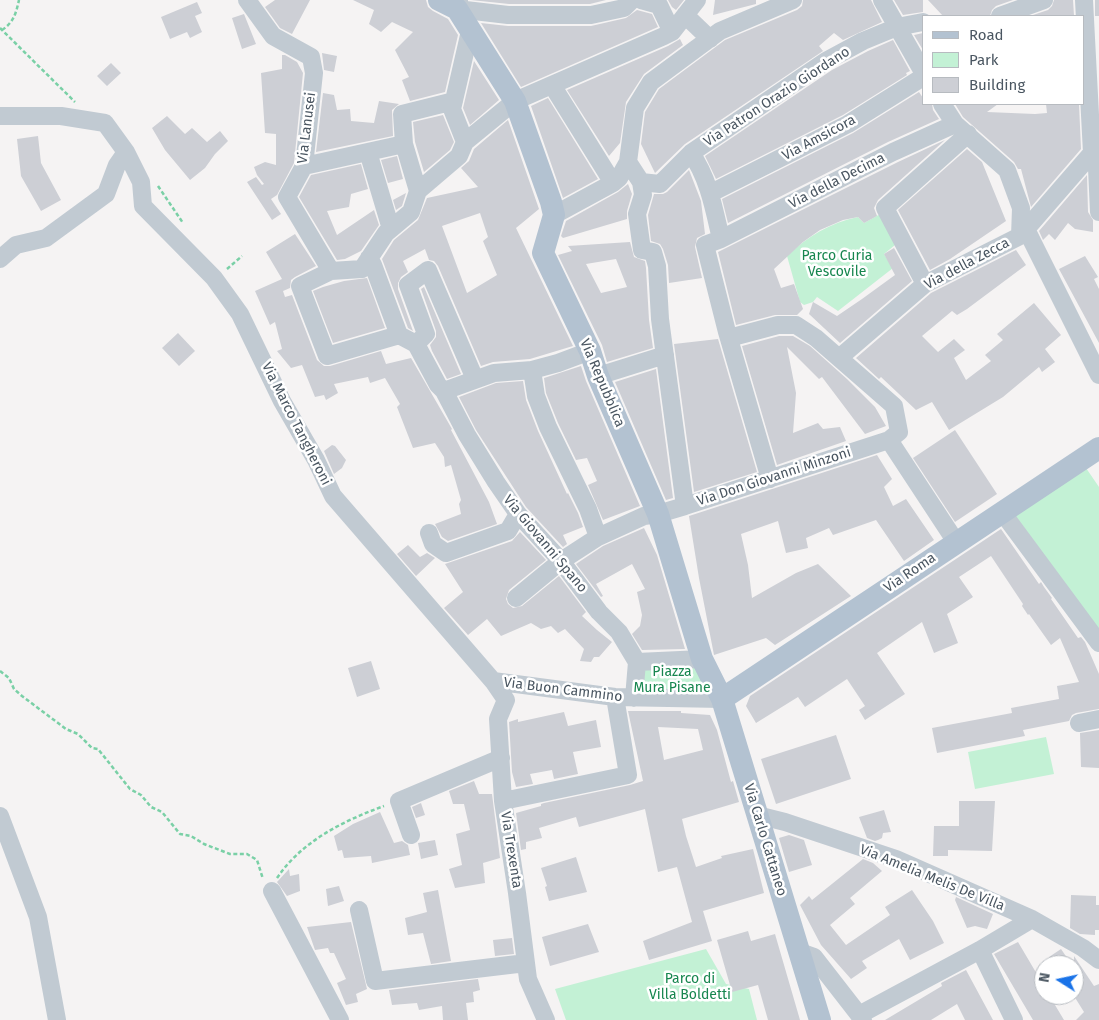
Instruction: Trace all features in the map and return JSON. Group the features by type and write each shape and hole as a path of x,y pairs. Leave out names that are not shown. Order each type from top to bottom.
{"main road":[{"path":"452,3 515,101 554,215"},
{"name":"Via Repubblica","path":"554,215 543,253 590,351 598,376 658,514 702,659"},
{"name":"Via Roma","path":"722,699 1099,448"},
{"name":"Via Carlo Cattaneo","path":"702,659 722,699 800,952 818,978 820,1020"}],"street":[{"name":"Via Lanusei","path":"247,0 272,36 311,57 314,73 304,166 287,197 331,271"},
{"path":"452,3 508,14 591,15 624,8 632,0"},
{"path":"641,0 660,2 672,32"},
{"path":"399,334 327,356 300,286 331,271 362,269 386,233 411,212 418,191 459,156 466,142 515,101 672,32 697,0"},
{"path":"554,215 616,181 628,162 635,108 651,82 715,35 792,0"},
{"path":"882,0 922,70"},
{"path":"1003,15 1044,0"},
{"path":"1084,0 1092,153 1097,168 1099,212"},
{"path":"685,15 715,35"},
{"name":"Via Patron Orazio Giordano","path":"641,182 660,184 691,153 826,61 862,41 896,27 922,22"},
{"path":"466,142 452,109 476,39"},
{"name":"Via Amsicora","path":"711,194 848,124 922,70"},
{"path":"552,85 616,181"},
{"path":"418,191 404,144 402,114 454,101"},
{"path":"943,105 961,129 1007,170 1021,208 1023,233 1099,375"},
{"name":"Via Marco Tangheroni","path":"0,116 61,116 105,123 126,152 141,182 143,206 214,278 240,314 282,401 316,460 333,496 493,681"},
{"path":"925,284 885,208 961,129"},
{"name":"Via della Decima","path":"721,239 892,152 961,129"},
{"path":"304,166 404,144"},
{"path":"0,259 16,245 46,238 106,194 117,165 126,152"},
{"path":"368,152 391,229"},
{"path":"691,153 699,164 711,194 721,239 706,245 728,335 770,478"},
{"path":"1023,233 1092,153"},
{"path":"628,162 641,182 643,195 637,214 642,250 653,252 657,266 665,349 685,506"},
{"name":"Via della Zecca","path":"839,358 925,284 1023,233"},
{"path":"369,258 399,334 416,344 426,334 408,285 428,270 475,379"},
{"path":"728,335 778,325 796,325 816,338 894,406 899,432 889,440 956,542"},
{"name":"Via Giovanni Spano","path":"416,344 467,435 518,514 561,561 599,612 619,632 637,662"},
{"path":"598,376 665,349"},
{"path":"444,391 500,372 532,370 590,351"},
{"path":"532,370 536,396 548,427 588,509 598,537"},
{"name":"Via Don Giovanni Minzoni","path":"516,598 561,561 598,537 644,516 685,506 889,440"},
{"path":"1002,512 1099,643"},
{"path":"429,533 433,544 446,553 508,530 518,514"},
{"path":"634,698 637,662 702,659"},
{"name":"Via Buon Cammino","path":"493,681 616,697 722,699"},
{"name":"Via Trexenta","path":"493,681 506,700 498,719 503,801 528,978 546,1020"},
{"path":"503,801 628,775 616,697"},
{"path":"1079,723 1099,720"},
{"path":"411,835 399,801 501,758"},
{"name":"Via Amelia Melis De Villa","path":"757,815 785,822 896,859 1032,919 1083,948 1099,960"},
{"path":"0,816 38,917 57,1020"},
{"path":"272,891 340,1020"},
{"path":"359,910 375,981 526,963"},
{"path":"818,978 861,1018 1032,919"},
{"path":"980,950 1014,1020"}],"path":[{"path":"19,0 15,15 10,24 1,29 78,105"},
{"path":"157,184 188,230"},
{"path":"0,671 9,678 14,689 22,696 66,729 78,734 92,748 98,749 130,789 141,795 151,807 162,812 180,834 191,836 204,844 230,854 247,854 257,860 260,874 272,891"},
{"path":"272,891 273,883 283,869 303,848 324,834 351,820 399,801"}],"green space":[{"name":"Parco Curia Vescovile","path":"884,212 895,245 884,254 893,268 838,311 817,297 813,302 804,305 800,302 787,256 811,236 829,227 858,217 864,223"},
{"path":"1086,468 1099,487 1099,631 1014,514"},
{"name":"Piazza Mura Pisane","path":"701,664 709,685 703,695 652,696 640,687 641,667"},
{"path":"1046,737 1054,774 975,789 968,752"},
{"name":"Parco di Villa Boldetti","path":"706,949 726,984 749,989 757,1020 566,1020 555,989"}],"building":[{"path":"275,0 310,0 292,34 280,28 265,7"},
{"path":"353,0 426,0 428,7 448,19 458,35 445,92 410,101 402,80 409,77 395,50 413,32 392,22 381,32 369,24 374,10"},
{"path":"471,0 606,0 590,4 509,4"},
{"path":"668,0 684,0 676,10"},
{"path":"715,0 756,0 756,4 713,15"},
{"path":"803,0 871,0 882,22 843,40 834,33 819,46 823,51 685,144 655,173 641,144 645,112 659,89 725,40 797,10 802,6"},
{"path":"894,0 923,0 923,12 903,15"},
{"path":"928,0 1013,0 996,6 990,15 942,15"},
{"path":"1054,0 1073,0 1074,15 1033,15 1048,10"},
{"path":"1095,0 1099,0 1099,16 1095,16"},
{"path":"197,2 202,13 195,16 202,32 190,38 187,32 170,39 161,17"},
{"path":"637,10 652,14 658,27 521,87 481,23 508,26 591,26 626,18"},
{"path":"244,14 256,44 242,49 232,18"},
{"path":"922,33 922,48 914,35"},
{"path":"680,39 683,45 644,74 626,102 620,143 609,156 567,90"},
{"path":"893,40 910,71 906,73 907,75 843,115 716,179 705,156 832,70"},
{"path":"322,53 337,56 334,72 324,70"},
{"path":"282,55 297,62 303,73 294,163 277,195 271,199 281,214 272,220 247,182 256,177 262,185 264,184 254,167 265,162 276,165 276,134 265,133 261,73 282,69"},
{"path":"474,61 499,100 470,125 463,108"},
{"path":"111,63 121,73 107,86 97,76"},
{"path":"919,92 922,96 922,105 932,105 939,119 888,142 728,223 722,199 853,133"},
{"path":"323,93 334,95 337,110 350,109 351,121 374,123 379,101 399,104 392,110 393,136 316,152"},
{"path":"548,98 598,179 563,198 531,106"},
{"path":"956,105 997,105 987,112 1035,114 1047,113 1046,105 1079,105 1081,149 1031,207 1021,169 1018,169 1014,162 963,117"},
{"path":"443,115 454,142 450,150 424,172 415,142 413,122"},
{"path":"167,116 185,134 192,128 207,142 220,131 228,141 205,168 190,180 165,150 152,128"},
{"path":"508,120 539,209 516,228 573,346 530,359 493,362 481,366 438,266 434,261 429,260 425,249 403,261 408,272 401,277 398,283 398,289 413,331 408,328 382,259 394,240 418,220 427,198 478,187 461,168 469,161 474,149","holes":["480,213 488,237 483,241 497,275 467,293 442,226"]},
{"path":"38,136 41,163 61,200 41,211 21,176 17,139"},
{"path":"945,140 878,200 874,208 877,216 864,223 858,217 843,220 820,230 803,242 774,269 781,288 794,284 803,309 797,315 775,315 736,325 718,252"},
{"path":"967,149 982,162 1006,221 950,259 930,270 898,210"},
{"path":"397,156 403,179 388,183 381,160"},
{"path":"361,164 368,189 351,194 349,207 327,211 337,235 374,210 379,225 361,251 345,259 337,260 299,197 311,175"},
{"path":"689,170 701,201 705,234 697,238 695,247 702,278 669,283 668,265 663,249 660,244 651,241 648,215 654,194 667,192"},
{"path":"1087,175 1088,212 1093,220 1093,232 1075,229 1068,223 1055,240 1049,234 1043,240 1039,231"},
{"path":"628,184 632,194 627,211 627,219 563,238 561,236 566,221 618,192"},
{"path":"406,193 402,206 396,210 393,200"},
{"path":"295,234 316,266 291,280 290,288 283,291 285,297 292,295 317,360 324,366 330,366 381,351 386,364 411,358 452,429 489,502 497,524 448,541 442,537 435,524 461,514 459,504 461,500 451,465 445,467 444,457 435,443 413,448 397,407 400,404 385,378 370,383 368,377 334,384 338,393 326,400 324,395 315,397 302,365 291,368 277,351 282,349 275,322 270,325 255,291 282,279 266,252"},
{"path":"630,242 634,257 645,261 653,348 607,362 602,345 558,255 572,251 568,246","holes":["616,259 627,287 601,293 586,264"]},
{"path":"894,248 912,281 840,343 809,314 813,302 837,316 895,275 884,254"},
{"path":"1016,250 1026,265 967,309 957,315 952,311 922,336 938,352 954,339 965,350 954,358 966,380 991,361 985,355 1003,340 997,334 1034,303 1061,335 1045,349 1055,362 1042,372 1039,367 1003,397 949,430 932,402 916,410 881,377 879,379 856,358 931,293"},
{"path":"1085,256 1098,277 1094,279 1099,289 1099,343 1059,269"},
{"path":"367,278 385,328 333,343 313,291 344,281"},
{"path":"424,287 461,374 447,379 430,345 436,337 436,331 421,289"},
{"path":"178,333 195,351 179,366 162,348"},
{"path":"779,336 793,336 810,346 875,407 886,426 865,434 822,377 819,379 787,347 796,393 793,433 818,423 823,429 840,427 846,441 777,465 742,346"},
{"path":"718,339 757,472 694,492 674,344"},
{"path":"581,366 640,506 603,520 588,485 597,481 587,458 576,460 546,393 544,378"},
{"path":"656,369 673,498 666,500 615,382"},
{"path":"523,381 526,400 538,431 583,527 563,535 567,544 563,547 526,507 476,430 459,397 496,383"},
{"path":"955,430 997,494 955,522 913,458"},
{"path":"332,445 335,446 346,460 342,468 334,474 324,451"},
{"path":"877,455 892,479 884,487 893,506 906,499 934,540 904,561 876,520 833,535 829,528 806,538 808,548 786,553 778,521 741,534 748,565 752,598 796,573 818,564 851,596 775,645 766,638 714,655 689,516"},
{"path":"644,528 657,555 685,649 642,650 632,634 640,626 642,615 637,592 645,589 632,564 596,584 603,596 601,597 576,564 603,546"},
{"path":"1001,529 1039,584 1041,582 1078,638 1081,637 1085,642 1099,674 1099,709 1076,713 1072,715 1069,721 1023,730 1025,736 937,753 932,728 1012,713 1011,708 1059,699 1057,686 1079,682 1060,638 1051,645 1028,615 1022,606 1023,604 991,556 959,577 973,597 947,614 958,643 934,653 922,622 877,653 905,694 865,720 859,710 865,706 847,679 805,707 798,697 756,723 746,706 750,696"},
{"path":"520,532 546,560 509,590 506,599 508,604 513,608 522,606 559,576 586,612 582,616 612,642 599,657 594,657 591,662 580,661 584,649 565,629 558,633 551,626 541,629 531,623 501,636 487,619 468,635 444,608 463,592 445,564 512,541"},
{"path":"408,545 420,557 427,553 435,558 416,576 397,554"},
{"path":"371,661 380,689 357,697 348,668"},
{"path":"628,711 681,711 681,713 710,715 717,730 731,782 733,781 739,802 682,819 686,836 696,867 722,858 721,856 753,849 764,893 703,911 712,941 649,960 643,941 692,922 677,867 658,872 645,809 579,827 576,817 539,828 542,838 526,842 526,849 521,850 516,813 541,806 544,803 643,781","holes":["658,727 698,729 703,750 664,760"]},
{"path":"564,712 568,726 596,720 601,747 573,752 578,774 554,779 552,770 530,774 533,784 516,787 512,772 509,722 518,719 518,722"},
{"path":"1099,730 1099,768 1081,767 1080,733"},
{"path":"836,735 851,779 776,804 761,759"},
{"path":"474,781 479,794 492,794 500,858 483,863 485,883 455,888 449,869 462,865 456,834 470,830 464,804 453,804 449,791"},
{"path":"959,801 995,801 992,851 948,850 948,856 933,856 934,826 959,826"},
{"path":"421,803 425,815 416,818 412,807"},
{"path":"884,810 891,832 883,833 882,838 875,841 867,838 859,817"},
{"path":"380,812 394,843 402,841 408,845 410,855 372,863 371,856 344,858 342,850 338,851 334,836 353,824"},
{"path":"789,835 804,840 812,865 789,872 779,838"},
{"path":"435,840 438,855 421,859 418,843"},
{"path":"576,857 587,892 549,901 545,887 547,886 541,868"},
{"path":"863,859 873,863 882,871 850,898 855,904 830,925 846,945 890,915 885,907 912,890 933,921 944,943 910,960 899,939 862,961 867,968 851,979 821,945 800,905 809,896 812,900"},
{"path":"289,869 290,876 299,874 300,891 287,896 277,882"},
{"path":"339,886 344,901 328,906 326,889"},
{"path":"438,890 451,961 431,964 423,933 408,935 405,918 427,912 423,893"},
{"path":"1071,895 1096,896 1096,905 1099,905 1099,930 1095,930 1095,935 1080,934 1070,928"},
{"path":"956,897 993,914 987,929 975,926 967,928 955,900"},
{"path":"351,922 367,989 356,994 358,1002 346,1005 337,983 346,979 334,953 330,953 328,948 315,950 307,927"},
{"path":"588,924 599,952 550,966 542,937"},
{"path":"748,931 751,941 775,934 800,1020 768,1020 758,985 732,992 717,940"},
{"path":"512,938 514,954 495,956 493,940"},
{"path":"1018,942 1034,969 1034,1005 1055,1005 1064,1020 1033,1020 994,954"},
{"path":"1061,949 1065,955 1052,955"},
{"path":"966,970 993,1020 965,1020 957,1004 931,1020 885,1020 942,986 941,983"},
{"path":"1084,971 1094,986 1099,984 1099,1020 1076,1020 1084,1012 1080,1005 1084,1005"},
{"path":"478,979 480,990 473,992 474,1002 466,1003 468,1020 443,1020 442,1006 419,1010 417,1003 392,1005 389,990"}]}
